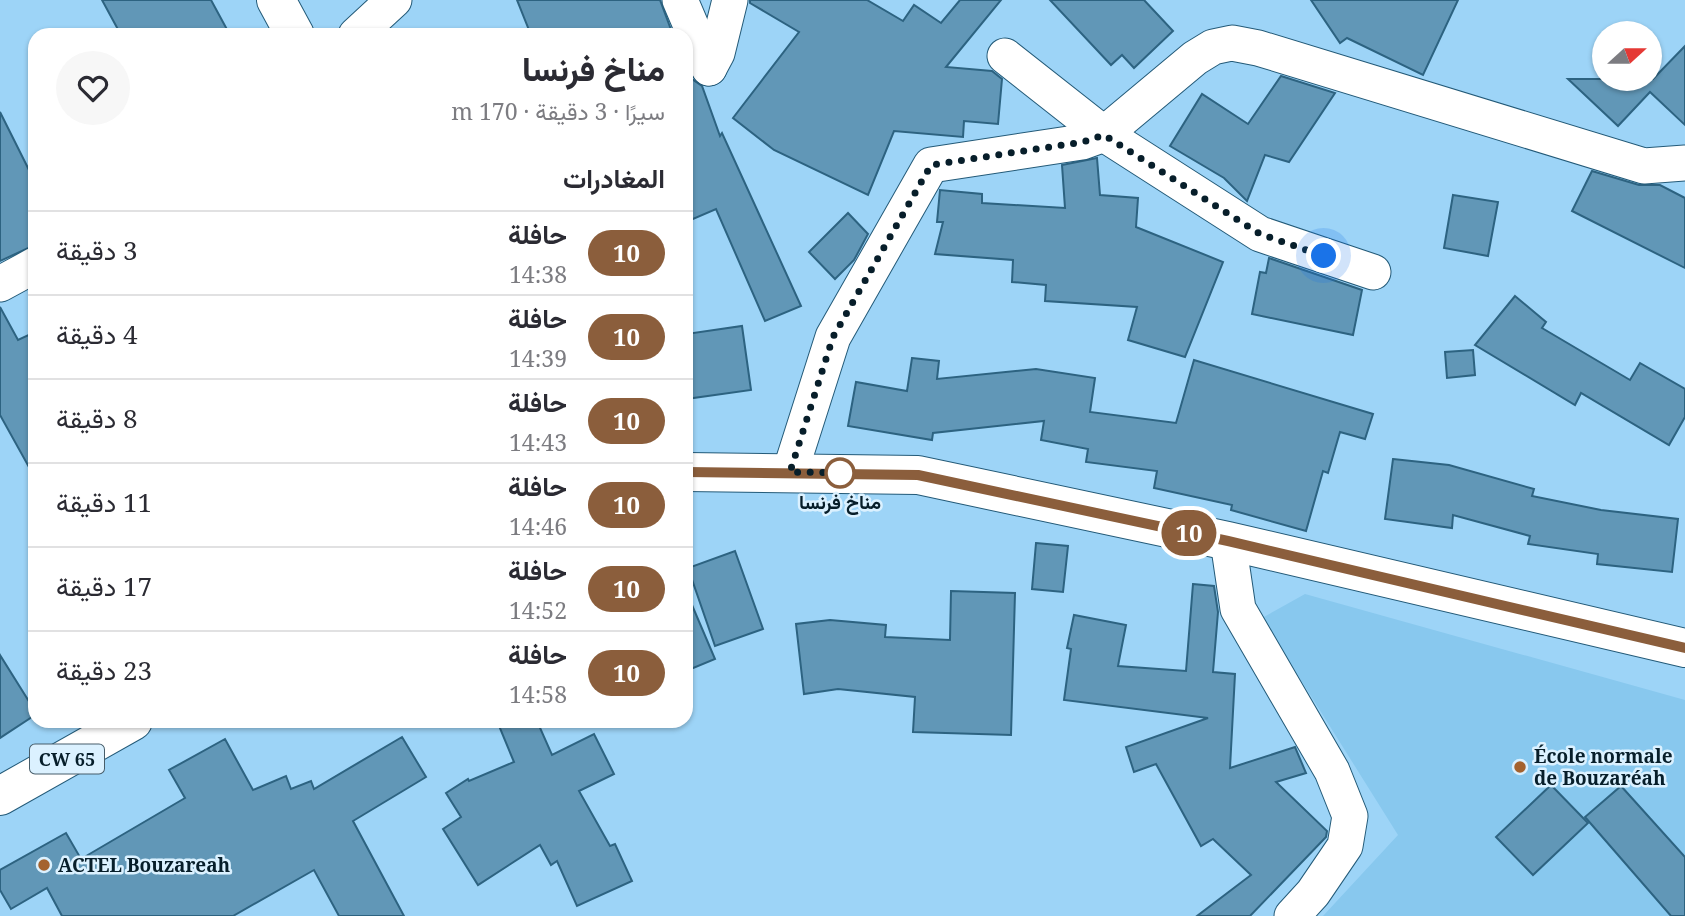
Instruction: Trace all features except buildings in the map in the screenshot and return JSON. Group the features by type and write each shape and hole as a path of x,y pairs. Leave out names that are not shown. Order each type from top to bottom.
{"main road":[{"path":"276,0 291,28"},
{"path":"693,472 918,475 1228,541 1685,648"},
{"name":"CW 65","path":"0,796 121,728"}],"street":[{"path":"364,28 394,0"},
{"path":"680,0 692,28"},
{"path":"693,30 709,68 717,53 730,0"},
{"path":"790,472 833,337 931,165 1083,142 1104,135 1195,58 1213,47 1232,43 1258,48 1644,166 1685,163"},
{"path":"1005,56 1104,135 1260,234 1373,272"},
{"path":"0,284 28,269"},
{"path":"1228,541 1238,609 1332,771 1350,816 1345,846 1313,893 1292,916"}],"shaded area":[{"name":"École normale de Bouzaréah","path":"1305,594 1685,700 1685,916 1323,916 1398,835 1262,618"}],"bus line":[{"name":"10","path":"693,470 918,475 1228,541 1685,648"}],"place":[{"name":"مناخ فرنسا","path":"840,473"},
{"name":"École normale de Bouzaréah","path":"1520,767"},
{"name":"ACTEL Bouzareah","path":"44,865"}],"route":[{"path":"840,473 844,473 790,472 833,337 931,165 1083,142 1104,135 1260,234 1324,256"}]}
